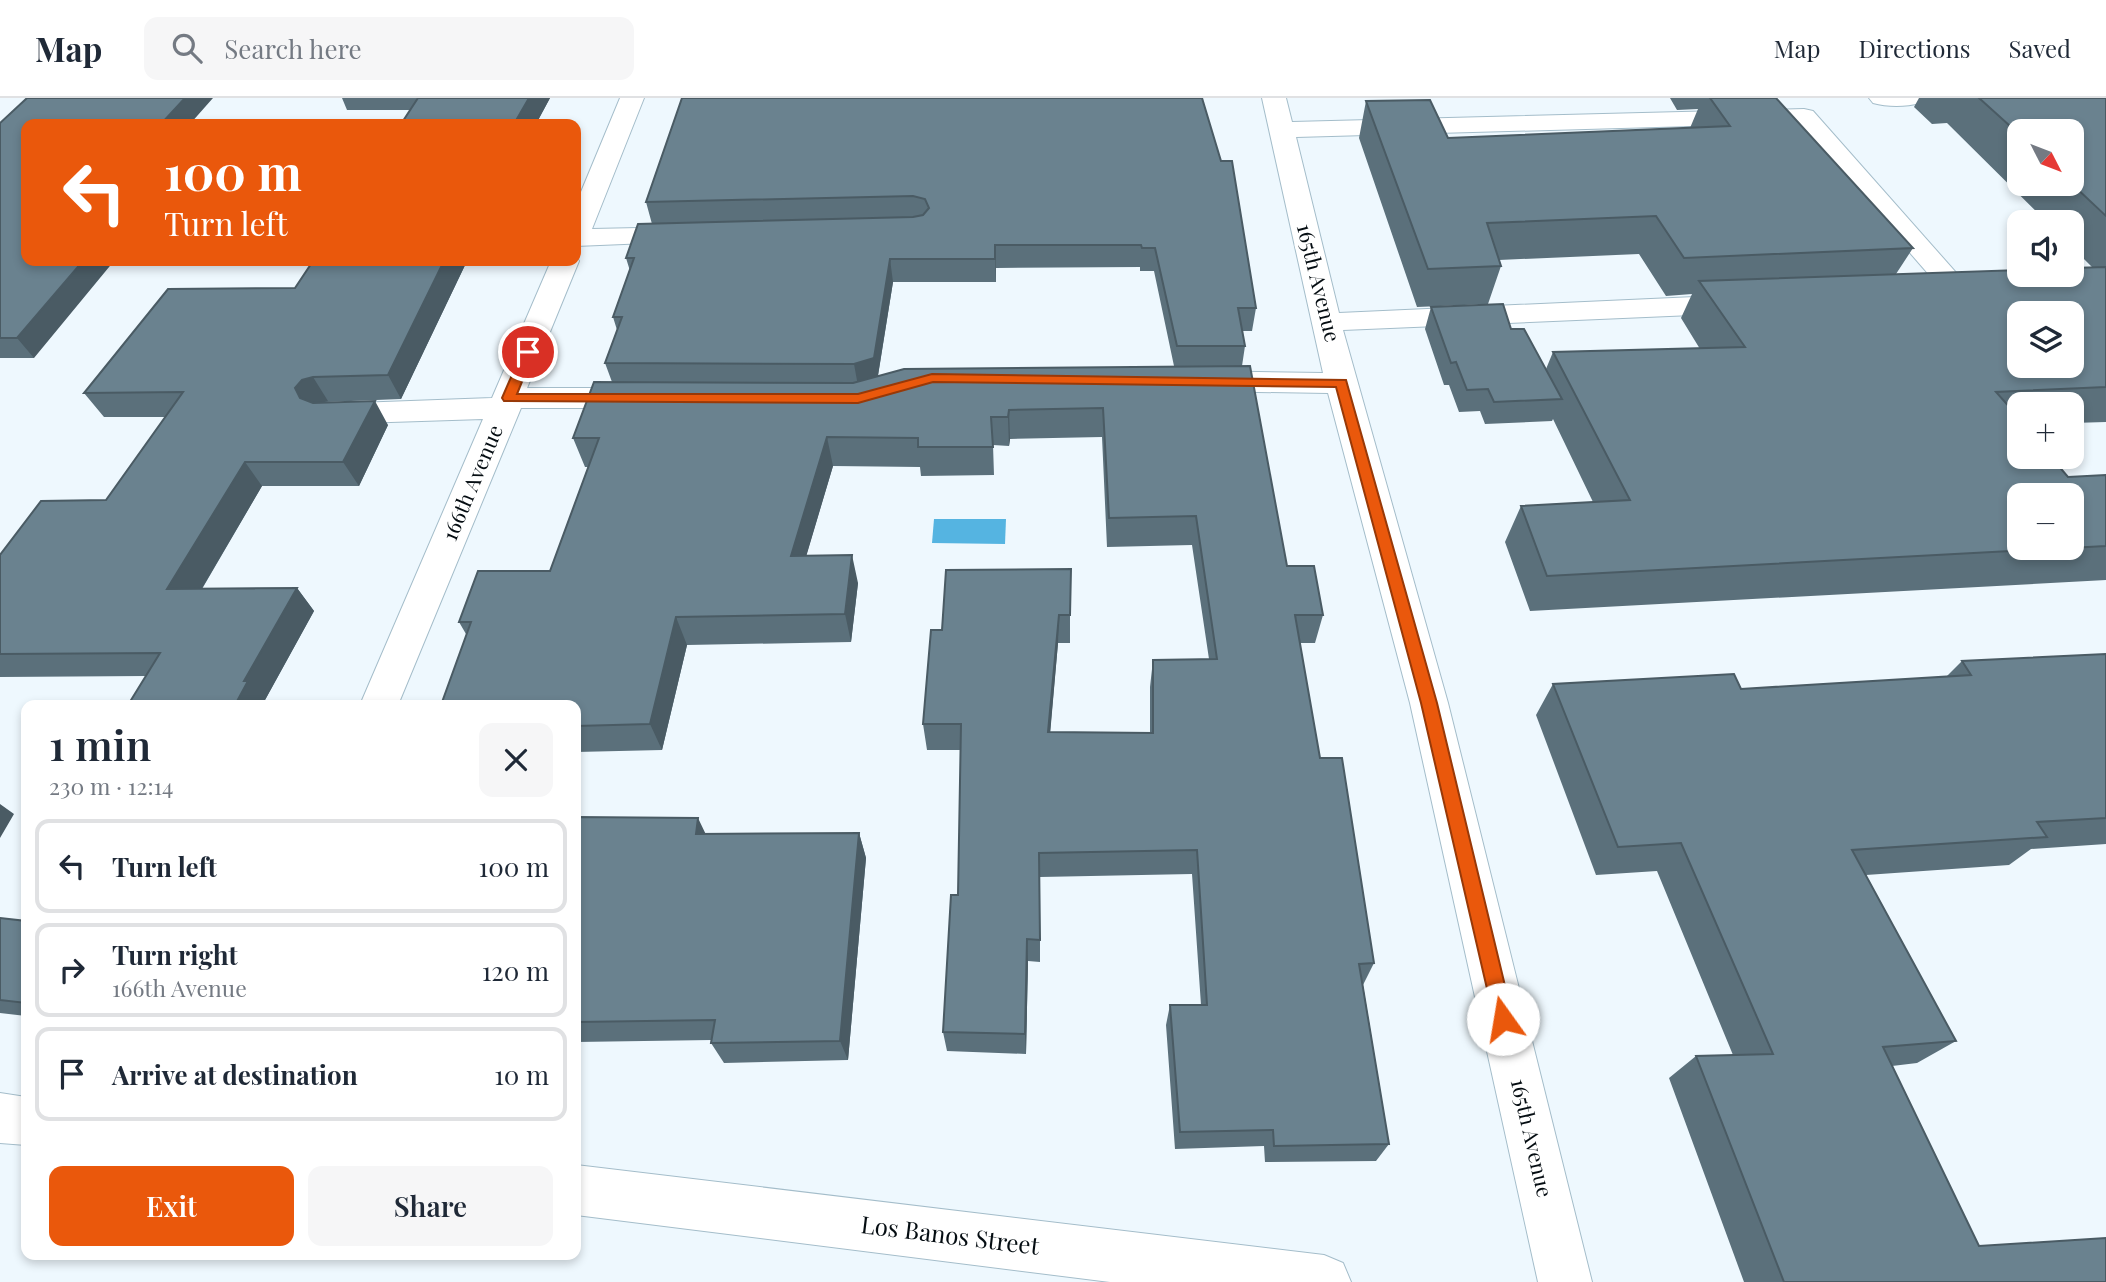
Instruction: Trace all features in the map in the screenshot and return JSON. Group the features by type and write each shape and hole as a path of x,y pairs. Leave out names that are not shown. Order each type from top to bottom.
{"street":[{"path":"581,225 632,98"},
{"path":"1881,98 1912,98"},
{"path":"1277,114 1804,116 1961,294 1926,296"},
{"name":"165th Avenue","path":"1277,114 1341,383 1429,703 1565,1282"},
{"path":"581,237 712,234"},
{"name":"166th Avenue","path":"381,700 563,266"},
{"path":"1328,322 1760,303"},
{"path":"1175,381 1341,383"},
{"path":"329,414 507,403 664,398"},
{"path":"0,1118 21,1120"},
{"name":"Los Banos Street","path":"581,1191 1324,1282"}],"water":[{"path":"934,519 1006,519 1005,544 932,543"}],"building":[{"path":"27,98 185,98 166,119 21,119 21,266 79,266 17,338 0,338 0,123"},
{"path":"418,98 529,98 517,119 404,119"},
{"path":"682,98 1202,98 1221,161 1232,161 1256,308 1238,308 1245,346 1177,346 1155,248 1142,248 1141,245 995,245 995,259 890,259 874,358 854,364 605,363 622,317 613,317 634,258 626,258 638,224 913,217 923,215 929,208 925,199 913,196 646,202"},
{"path":"1710,98 1776,98 1913,248 1684,258 1656,216 1487,223 1501,266 1428,269 1366,101 1430,100 1448,138 1730,126"},
{"path":"1979,98 2106,98 2106,216 2084,195 2084,119 2007,119 2007,123"},
{"path":"310,266 442,266 388,375 313,377 302,380 295,388 300,398 313,403 375,401 343,462 245,462 167,589 297,588 244,681 248,681 238,700 131,700 160,653 0,654 0,555 41,501 106,500 183,392 84,393 168,289 295,288"},
{"path":"2106,267 2106,387 1996,392 2007,404 2007,469 2061,469 2068,477 2106,475 2106,546 2084,547 2084,483 2007,483 2007,551 1547,576 1521,506 1630,500 1553,352 1745,347 1699,281 2007,270 2007,287 2084,287 2084,268"},
{"path":"1503,304 1511,329 1524,329 1562,399 1494,402 1488,389 1467,390 1456,362 1451,363 1431,307"},
{"path":"1250,366 1287,566 1314,566 1323,615 1295,615 1320,758 1342,758 1374,963 1359,964 1389,1144 1274,1146 1273,1130 1180,1132 1170,1005 1207,1005 1197,850 1039,853 1040,940 1027,939 1025,1034 943,1032 951,895 958,895 961,724 923,724 931,630 942,630 946,570 1071,569 1070,615 1059,615 1048,732 1153,733 1153,660 1217,659 1196,516 1109,518 1103,408 1009,410 1008,417 991,417 993,447 918,447 918,438 827,437 791,556 852,555 845,614 676,617 650,724 581,726 581,700 443,700 471,622 459,622 478,571 550,571 599,438 573,438 594,382 853,383 904,369"},
{"path":"2106,654 2106,818 2037,822 2047,837 1852,850 1956,1041 1883,1047 1979,1246 2106,1238 2106,1282 1784,1282 1696,1056 1773,1054 1681,843 1618,847 1553,684 1734,674 1741,689 1971,675 1962,661"},
{"path":"581,817 698,818 696,834 859,833 840,1041 711,1043 715,1020 581,1022"},
{"path":"0,918 21,920 21,1002 0,1000"}],"route":[{"path":"528,352 509,398 858,399 932,378 1341,383 1429,703 1503,1019"}]}
